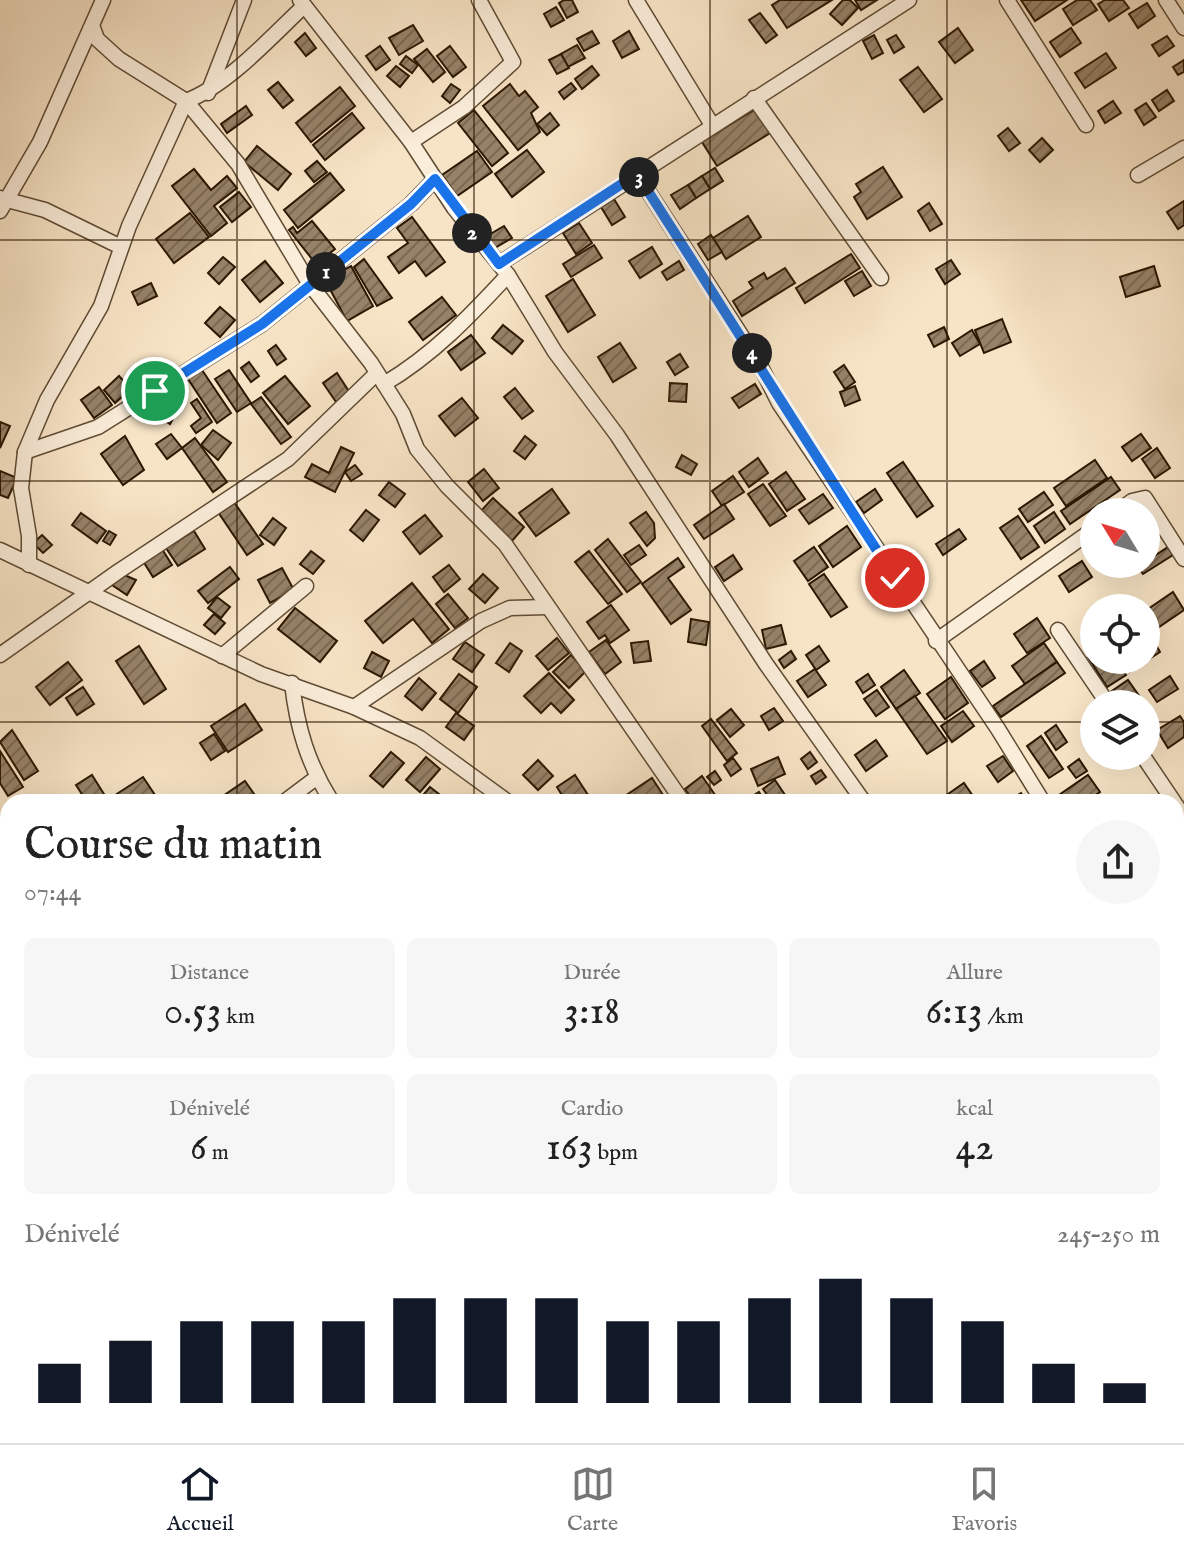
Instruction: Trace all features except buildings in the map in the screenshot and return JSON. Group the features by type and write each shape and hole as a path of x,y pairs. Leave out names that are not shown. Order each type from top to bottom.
{"street":[{"path":"103,0 40,142 1,203 45,210 121,247"},
{"path":"208,94 244,0"},
{"path":"411,142 464,107 513,62 479,0"},
{"path":"636,0 712,125"},
{"path":"0,655 288,459 381,379 415,366 469,319 503,270 637,174 909,0"},
{"path":"1007,0 1086,125"},
{"path":"1166,0 1184,28"},
{"path":"29,565 21,488 25,452 47,400 101,306 121,247 186,101 208,94 302,3 411,142 503,270 555,352 617,435 766,664 858,794"},
{"path":"93,28 97,39 119,59 186,101 238,164 309,283 381,379 403,414 417,449 447,486 505,544 678,794"},
{"path":"754,98 881,278"},
{"path":"1138,175 1184,148"},
{"path":"637,174 759,363 779,403 998,729 1038,794"},
{"path":"25,452 98,427 262,324 309,283 352,254 411,204 435,179"},
{"path":"1160,521 1184,559"},
{"path":"936,641 1080,539"},
{"path":"0,550 222,656 354,707 420,738 497,794"},
{"path":"222,656 306,586"},
{"path":"354,707 481,621 510,608 547,607"},
{"path":"1058,630 1099,690"},
{"path":"292,683 297,728 316,778 327,794"},
{"path":"1152,770 1168,794"},
{"path":"295,794 316,778"}],"route":[{"path":"155,391 262,324 309,283 352,254 411,204 435,179 479,242 499,264 637,174 759,363 779,403 895,578"}]}
